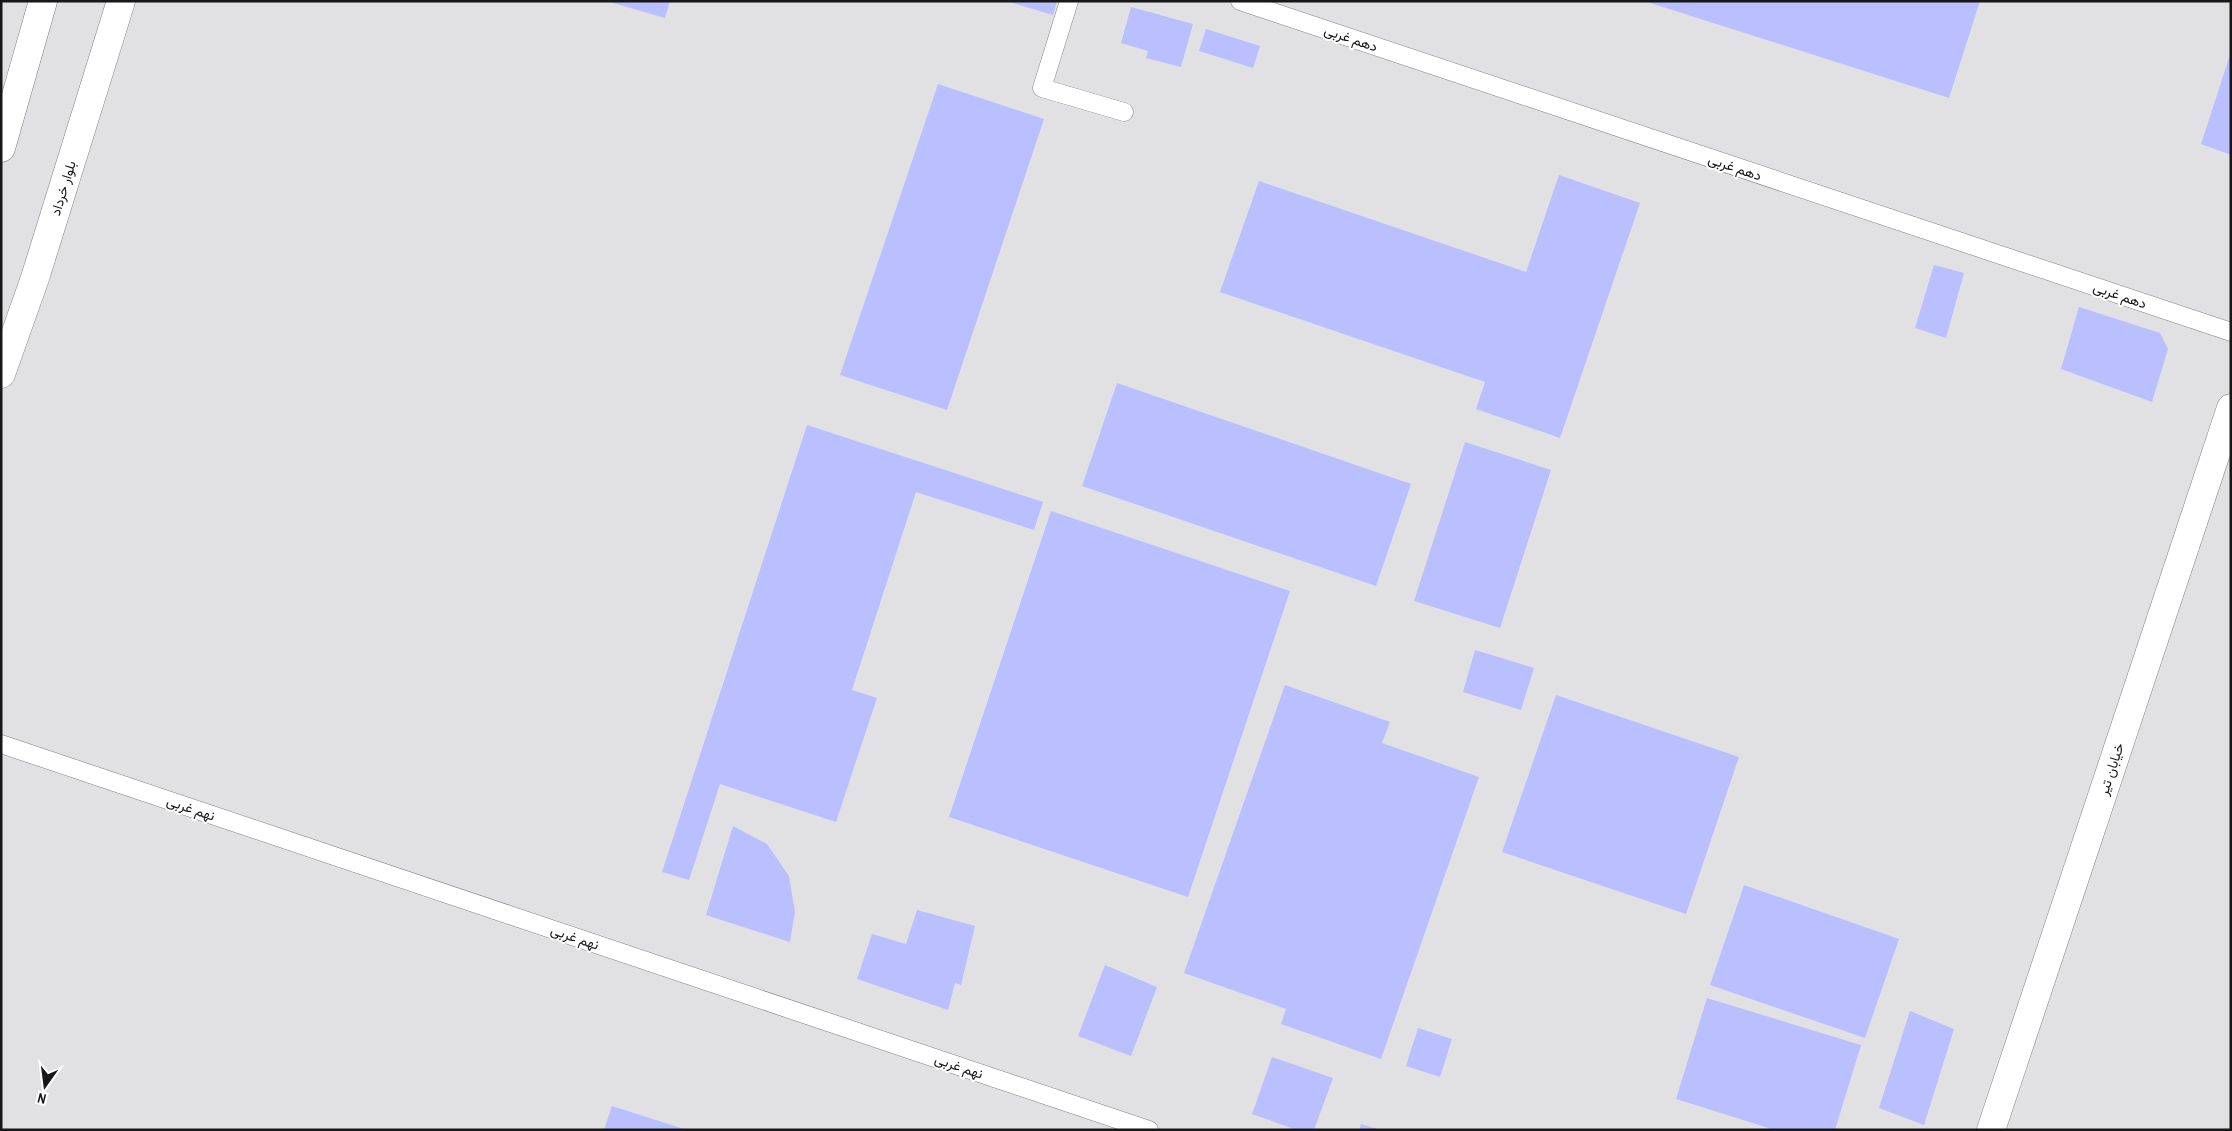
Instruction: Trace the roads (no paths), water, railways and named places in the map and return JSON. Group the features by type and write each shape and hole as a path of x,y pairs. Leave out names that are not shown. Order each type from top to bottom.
{"street":[{"path":"1,148 43,1"},
{"name":"بلوار خرداد","path":"1,374 35,278 121,1"},
{"name":"خیابان تیر","path":"1990,1130 2231,408"}],"lane":[{"path":"1069,1 1042,88 1124,112"},
{"name":"دهم غربی","path":"1240,1 2231,332"},
{"name":"نهم غربی","path":"1,744 1149,1130"}]}
